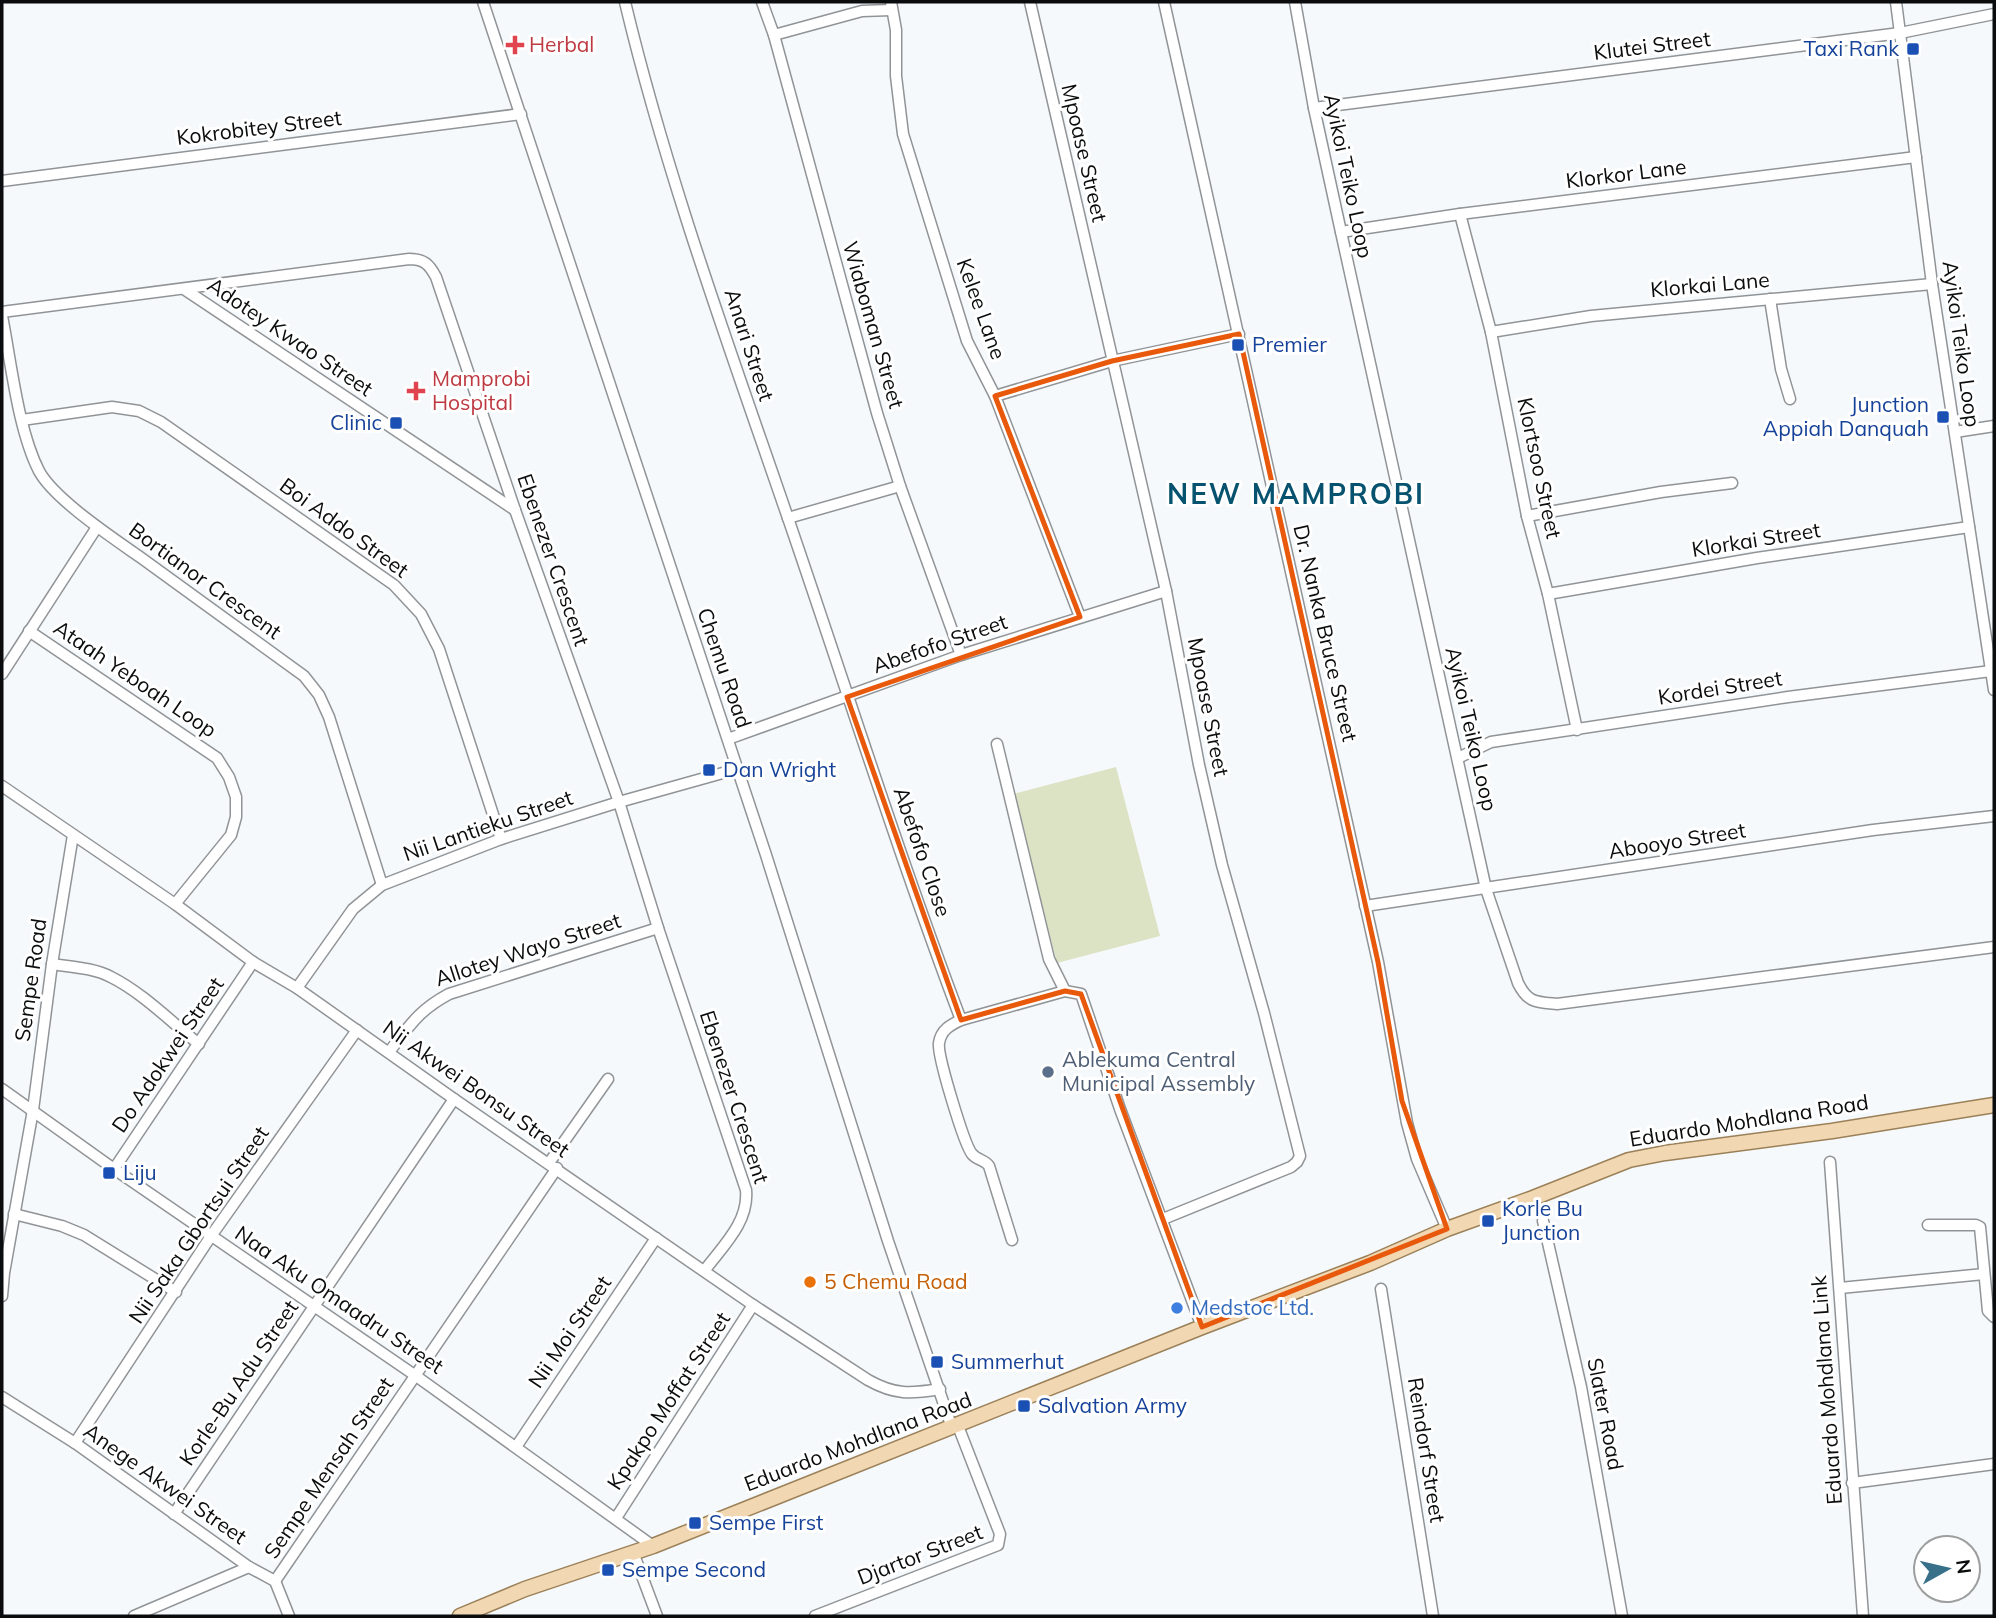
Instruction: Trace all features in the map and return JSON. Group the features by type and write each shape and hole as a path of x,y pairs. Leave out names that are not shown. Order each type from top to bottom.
{"main road":[{"name":"Eduardo Mohdlana Road","path":"460,1616 525,1589 653,1546 1600,1170 1647,1155 1832,1131 1994,1105"}],"street":[{"name":"Chemu Road","path":"483,2 737,769 888,1241 955,1427"},
{"name":"Anari Street","path":"625,2 663,143 721,325 847,697"},
{"name":"Wiaboman Street","path":"762,2 774,35 859,352 900,486 961,655"},
{"name":"Mpoase Street","path":"1030,2 1166,591 1199,765 1219,853 1264,1013 1300,1156 1291,1167 1163,1219"},
{"path":"1164,3 1177,2"},
{"name":"Ayikoi Teiko Loop","path":"1294,2 1340,232 1486,889 1524,995 1532,1001 1557,1004 1994,947"},
{"name":"Ayikoi Teiko Loop","path":"1896,2 1932,284 1994,690"},
{"name":"Dr. Nanka Bruce Street","path":"1164,3 1365,906 1389,1019 1407,1124 1418,1159 1447,1229"},
{"path":"774,35 862,11 891,6"},
{"name":"Kelee Lane","path":"891,6 896,30 895,76 904,134 967,341 995,396 1080,617"},
{"name":"Klutei Street","path":"1314,108 1900,33 1994,14"},
{"name":"Kokrobitey Street","path":"2,181 521,114"},
{"name":"Klorkor Lane","path":"1340,232 1460,214 1916,157"},
{"name":"Klortsoo Street","path":"1460,214 1491,332 1527,516 1548,594 1577,730"},
{"name":"Ebenezer Crescent","path":"2,314 409,259 425,261 436,277 619,802 658,928 746,1190 747,1204 743,1218 705,1270"},
{"name":"Klorkai Lane","path":"1491,332 1591,316 1932,284"},
{"name":"Adotey Kwao Street","path":"184,289 515,510"},
{"path":"1770,299 1781,369 1790,399"},
{"name":"Bortianor Crescent","path":"2,314 22,420 41,474 97,527 304,676 319,695 328,717 382,884"},
{"path":"995,396 1112,361 1239,334"},
{"name":"Boi Addo Street","path":"22,420 112,407 139,411 161,422 394,585 421,614 439,649 501,839"},
{"path":"1955,432 1994,426"},
{"path":"1527,516 1732,482"},
{"path":"788,518 900,486"},
{"path":"2,674 97,527"},
{"name":"Klorkai Street","path":"1548,594 1757,558 1969,527"},
{"name":"Abefofo Street","path":"727,739 961,655 1166,591"},
{"name":"Ataah Yeboah Loop","path":"29,631 217,758 229,776 236,797 236,817 231,835 175,904"},
{"name":"Kordei Street","path":"1458,758 1491,742 1776,699 1991,671"},
{"name":"Abefofo Close","path":"847,697 961,1020"},
{"path":"997,744 1049,959 1065,991"},
{"name":"Nii Lantieku Street","path":"297,988 353,909 382,884 501,839 737,769"},
{"name":"Nii Akwei Bonsu Street","path":"2,786 753,1305 884,1389 904,1394 940,1389"},
{"name":"Abooyo Street","path":"1365,906 1873,830 1994,816"},
{"name":"Sempe Road","path":"2,1296 33,1110 52,964 73,835"},
{"name":"Allotey Wayo Street","path":"389,1052 417,1015 449,993 658,928"},
{"name":"Do Adokwei Street","path":"114,1169 253,962"},
{"path":"52,964 110,976 199,1044"},
{"path":"1012,1240 989,1167 986,1162 974,1157 970,1150 939,1056 939,1044 945,1029 961,1020 1065,991 1081,995 1120,1109 1202,1327"},
{"name":"Nii Saka Gbortsui Street","path":"75,1443 211,1236 357,1030"},
{"name":"Sempe Mensah Street","path":"275,1581 416,1376 608,1079"},
{"name":"Naa Aku Omaadru Street","path":"2,1089 416,1376 653,1546"},
{"name":"Korle-Bu Adu Street","path":"174,1514 454,1099"},
{"name":"Eduardo Mohdlana Link","path":"1830,1161 1863,1616"},
{"path":"14,1214 62,1226 85,1235 176,1292"},
{"name":"Slater Road","path":"1543,1221 1581,1387 1622,1616"},
{"path":"1928,1225 1976,1224 1980,1227 1988,1311 1994,1317"},
{"name":"Nii Moi Street","path":"516,1447 656,1238"},
{"path":"1840,1288 1984,1274"},
{"name":"Reindorf Street","path":"1381,1289 1433,1616"},
{"name":"Kpakpo Moffat Street","path":"617,1518 753,1305"},
{"name":"Anege Akwei Street","path":"2,1396 75,1443 249,1567 275,1581"},
{"name":"Djartor Street","path":"815,1616 998,1545 1000,1534 955,1427"},
{"path":"1852,1483 1994,1464"},
{"path":"633,1552 657,1616"},
{"path":"134,1616 249,1567"},
{"path":"275,1581 289,1616"}],"highlighted area":[{"path":"1239,334 1378,962 1402,1101 1447,1229 1202,1327 1081,994 1065,991 961,1020 847,697 1080,617 995,396 1112,361"}],"green space":[{"path":"1116,767 1160,936 1057,963 1013,794"}],"place":[{"name":"Herbal","path":"515,45"},
{"name":"Taxi Rank","path":"1913,49"},
{"name":"Premier","path":"1238,345"},
{"name":"Mamprobi Hospital","path":"416,391"},
{"name":"Junction Appiah Danquah","path":"1943,417"},
{"name":"Clinic","path":"396,423"},
{"name":"Dan Wright","path":"709,770"},
{"name":"Ablekuma Central Municipal Assembly","path":"1048,1072"},
{"name":"Liju","path":"109,1173"},
{"name":"Korle Bu Junction","path":"1488,1221"},
{"name":"5 Chemu Road","path":"810,1282"},
{"name":"Medstoc Ltd.","path":"1177,1308"},
{"name":"Summerhut","path":"937,1362"},
{"name":"Salvation Army","path":"1024,1406"},
{"name":"Sempe First","path":"695,1523"},
{"name":"Sempe Second","path":"608,1570"}],"district":[{"name":"NEW MAMPROBI","path":"1296,494"}]}
